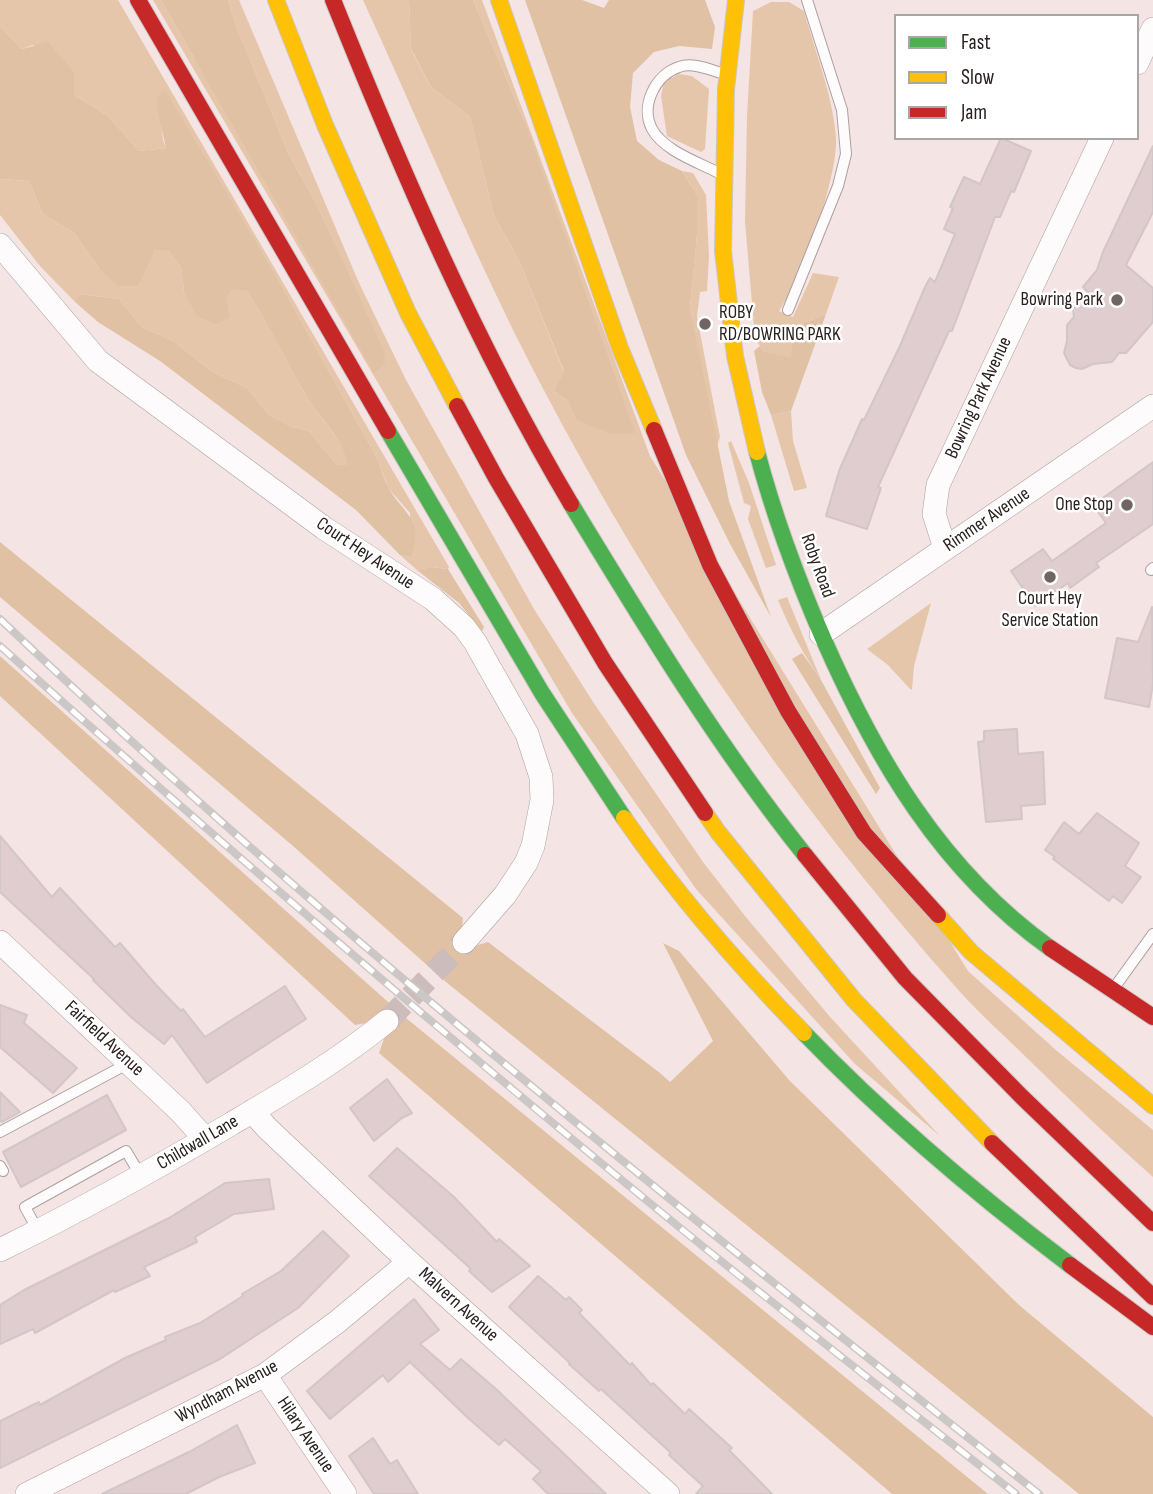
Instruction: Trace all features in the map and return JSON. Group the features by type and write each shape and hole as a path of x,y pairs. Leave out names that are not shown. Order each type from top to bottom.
{"main road":[{"path":"138,0 469,572 576,746 651,857 722,943 800,1030 904,1130 1004,1214 1153,1327"},
{"path":"276,0 324,125 408,313 496,478 604,663 718,832 854,1000 971,1123 1153,1297"},
{"path":"333,0 371,99 457,289 545,458 644,626 759,797 885,956 1012,1090 1153,1223"},
{"path":"499,0 620,348 709,565 788,711 864,833 971,953 1153,1105"},
{"name":"Roby Road","path":"737,0 727,75 723,251 733,334 750,424 791,560 821,634 849,696 889,769 922,821 950,858 999,908 1043,943 1153,1017"}],"street":[{"path":"1139,59 1153,29"},
{"name":"Bowring Park Avenue","path":"945,548 934,514 938,485 1101,140"},
{"name":"Court Hey Avenue","path":"0,245 98,361 324,528 433,599 464,627 475,642 527,734 541,777 542,800 533,846 526,863 505,895 464,942"},
{"name":"Rimmer Avenue","path":"821,634 1153,406"},
{"name":"Fairfield Avenue","path":"0,942 181,1112 205,1139"},
{"name":"Childwall Lane","path":"0,1250 205,1139 346,1054 387,1021"},
{"name":"Malvern Avenue","path":"252,1111 410,1262 668,1494"},
{"name":"Wyndham Avenue","path":"27,1494 265,1375 337,1322 410,1262"},
{"name":"Hilary Avenue","path":"265,1375 345,1494"}],"lane":[{"path":"788,310 838,186 846,154 842,110 807,0"},
{"path":"725,176 662,142 652,130 649,102 652,91 659,82 681,66 699,66 727,75"},
{"path":"1112,991 1153,936"},
{"path":"0,1132 129,1063"}],"shaded area":[{"path":"0,0 118,0 448,569 432,567 417,570 400,555 411,557 410,513 388,488 377,458 269,263 166,92 158,95 166,148 139,151 108,116 74,95 74,72 33,45 22,49 0,26"},
{"path":"153,0 161,0 194,58 340,256 317,205 289,155 235,23 228,0 239,0 359,283 406,380 534,609 595,705 703,862 831,1018 940,1136 855,1064 696,889 572,713"},
{"path":"161,0 228,0 289,155 317,205 384,351 385,364 374,373"},
{"path":"363,0 409,0 411,50 431,87 470,117 494,216 519,260 564,372 554,391 569,402 526,125 473,0 482,0 650,456 968,971 1057,1051 1153,1130 1153,1177 961,993 833,840 716,678 610,510 561,423 495,293"},
{"path":"409,0 473,0 526,125 635,433 612,434 577,420 569,402 554,391 564,371 519,260 494,216 470,117 431,87 411,49"},
{"path":"525,0 582,0 604,8 609,0 705,0 715,27 712,49 679,46 654,52 633,73 630,107 637,141 659,160 682,171 697,195 697,235 690,307 729,501 771,617 730,544 686,455"},
{"path":"771,2 789,2 804,11 827,90 836,138 831,177 817,227 798,276 779,311 793,317 813,273 839,277 826,314 808,321 792,359 763,351 755,338 745,222 753,11"},
{"path":"0,26 22,49 48,42 74,72 74,95 108,116 139,151 166,148 157,107 158,95 166,91 269,263 377,458 389,489 411,519 415,535 411,557 400,555 356,510 160,361 98,322 75,302 79,294 119,299 142,327 173,341 213,372 247,388 269,415 292,427 309,431 337,465 348,465 337,439 309,400 247,291 232,289 227,298 229,318 216,324 197,316 184,292 181,267 168,250 155,250 138,286 118,286 99,268 74,233 43,214 29,181 0,179"},
{"path":"679,74 692,76 709,89 705,149 701,152 667,136 661,96 664,82"},
{"path":"682,171 693,173 706,195 709,256 707,291 700,292 697,317 720,437 717,446 690,307 697,235 697,195"},
{"path":"0,179 29,181 43,214 74,233 99,268 146,265 155,250 168,250 181,267 184,292 227,298 232,288 247,291 309,400 337,439 349,465 337,465 309,431 292,427 269,415 247,388 213,372 173,341 142,327 119,299 79,294 75,302 40,266 0,215"},
{"path":"826,314 791,411 771,415 762,392 754,351 760,346 763,351 791,358 793,334 808,321"},
{"path":"791,411 793,441 807,488 794,491 771,415"},
{"path":"731,441 749,483 776,565 766,568 748,519 751,506 744,503 728,443"},
{"path":"0,542 463,918 461,937 475,946 488,942 670,1082 713,1041 663,943 679,951 790,1081 1019,1305 1153,1417 1153,1494 1079,1494 446,982 293,846 0,597"},
{"path":"432,567 448,569 484,627 482,631 459,603 417,570"},
{"path":"787,597 821,680 797,641 778,600"},
{"path":"931,603 914,666 912,690 888,665 867,649"},
{"path":"802,653 821,680 880,788 876,794 792,659"},
{"path":"0,656 406,1018 988,1494 892,1494 379,1053 385,1036 372,1022 355,1025 0,696"}],"building":[{"path":"1000,140 1031,151 1014,192 1011,191 1000,217 995,217 952,331 949,331 878,487 881,488 867,529 826,516 839,471 862,419 864,420 899,348 925,287 930,278 935,282 955,234 944,229 953,208 950,207 964,177 980,184"},
{"name":"Bowring Park","path":"1153,146 1153,212 1126,265 1153,288 1153,322 1126,353 1119,353 1112,362 1076,368 1070,365 1064,353 1067,325 1074,317 1073,309 1088,292 1083,287 1097,270"},
{"path":"1153,462 1153,524 1096,563 1099,567 1070,588 1068,583 1035,606 1011,571 1043,549 1052,561 1106,523 1093,505"},
{"path":"1152,607 1153,684 1149,707 1105,698 1117,638 1138,642"},
{"path":"1017,729 1018,754 1043,752 1045,804 1021,806 1022,819 986,822 978,742 984,741 984,731"},
{"path":"1097,813 1139,843 1125,866 1141,877 1122,903 1113,896 1109,901 1045,850 1064,822 1079,834"},
{"path":"0,836 52,897 60,888 115,947 120,943 156,985 181,1011 183,1009 205,1037 285,986 306,1019 207,1083 172,1035 164,1044 132,1018 0,892"},
{"path":"0,1005 27,1015 24,1023 77,1068 53,1093 0,1047"},
{"path":"387,1079 412,1113 374,1141 350,1108"},
{"path":"0,1092 20,1112 2,1122 0,1120"},
{"path":"107,1095 126,1130 21,1187 3,1152"},
{"path":"397,1148 454,1197 497,1242 499,1239 530,1266 492,1292 469,1271 471,1269 369,1176"},
{"path":"269,1179 274,1209 234,1214 195,1237 197,1242 144,1267 150,1276 115,1292 114,1290 35,1333 33,1329 0,1344 0,1305 24,1290 169,1218 225,1183"},
{"path":"323,1231 349,1256 298,1308 220,1359 0,1468 0,1421 39,1402 40,1405 125,1358 166,1340 165,1337 200,1323 281,1271"},
{"path":"538,1276 566,1300 569,1297 582,1310 579,1313 630,1365 632,1363 651,1385 653,1383 685,1414 689,1409 732,1448 729,1450 772,1494 696,1494 703,1486 669,1455 671,1453 601,1389 599,1391 569,1364 509,1307"},
{"path":"414,1299 439,1330 420,1344 450,1370 461,1359 606,1494 548,1494 533,1479 541,1471 505,1439 499,1445 410,1362 388,1382 383,1375 330,1419 307,1391"},
{"path":"237,1425 255,1463 186,1494 102,1494 189,1452"},
{"path":"373,1438 390,1464 397,1460 418,1494 374,1494 349,1456"}],"tunnel":[{"path":"387,1021 464,942"}],"railway":[{"path":"0,619 124,735 379,959 509,1068 1039,1494"},
{"path":"0,646 241,859 486,1067 742,1278 1016,1494"}],"traffic: fast":[{"path":"388,431 542,693 624,818"},
{"path":"757,452 778,523 813,615 844,683 889,769 944,848 976,884 1050,948"},
{"path":"571,504 712,727 805,855"},
{"path":"804,1033 932,1154 1070,1265"}],"traffic: slow":[{"path":"276,0 325,125 408,313 457,406"},
{"path":"499,0 620,348 654,430"},
{"path":"736,0 726,89 723,251 735,356 757,452"},
{"path":"705,813 854,1000 992,1143"},
{"path":"624,818 665,875 710,929 804,1033"},
{"path":"938,915 971,952 1153,1106"}],"traffic: jam":[{"path":"138,0 388,431"},
{"path":"333,0 386,129 472,320 571,504"},
{"path":"457,406 496,478 605,663 705,813"},
{"path":"654,430 710,565 788,711 864,833 938,915"},
{"path":"805,855 905,978 1022,1097 1153,1223"},
{"path":"1050,948 1153,1017"},
{"path":"992,1143 1153,1297"},
{"path":"1070,1265 1153,1327"}],"place":[{"name":"Bowring Park","path":"1117,300"},
{"name":"ROBY RD/BOWRING PARK","path":"705,324"},
{"name":"One Stop","path":"1127,505"},
{"name":"Court Hey Service Station","path":"1050,577"}]}
